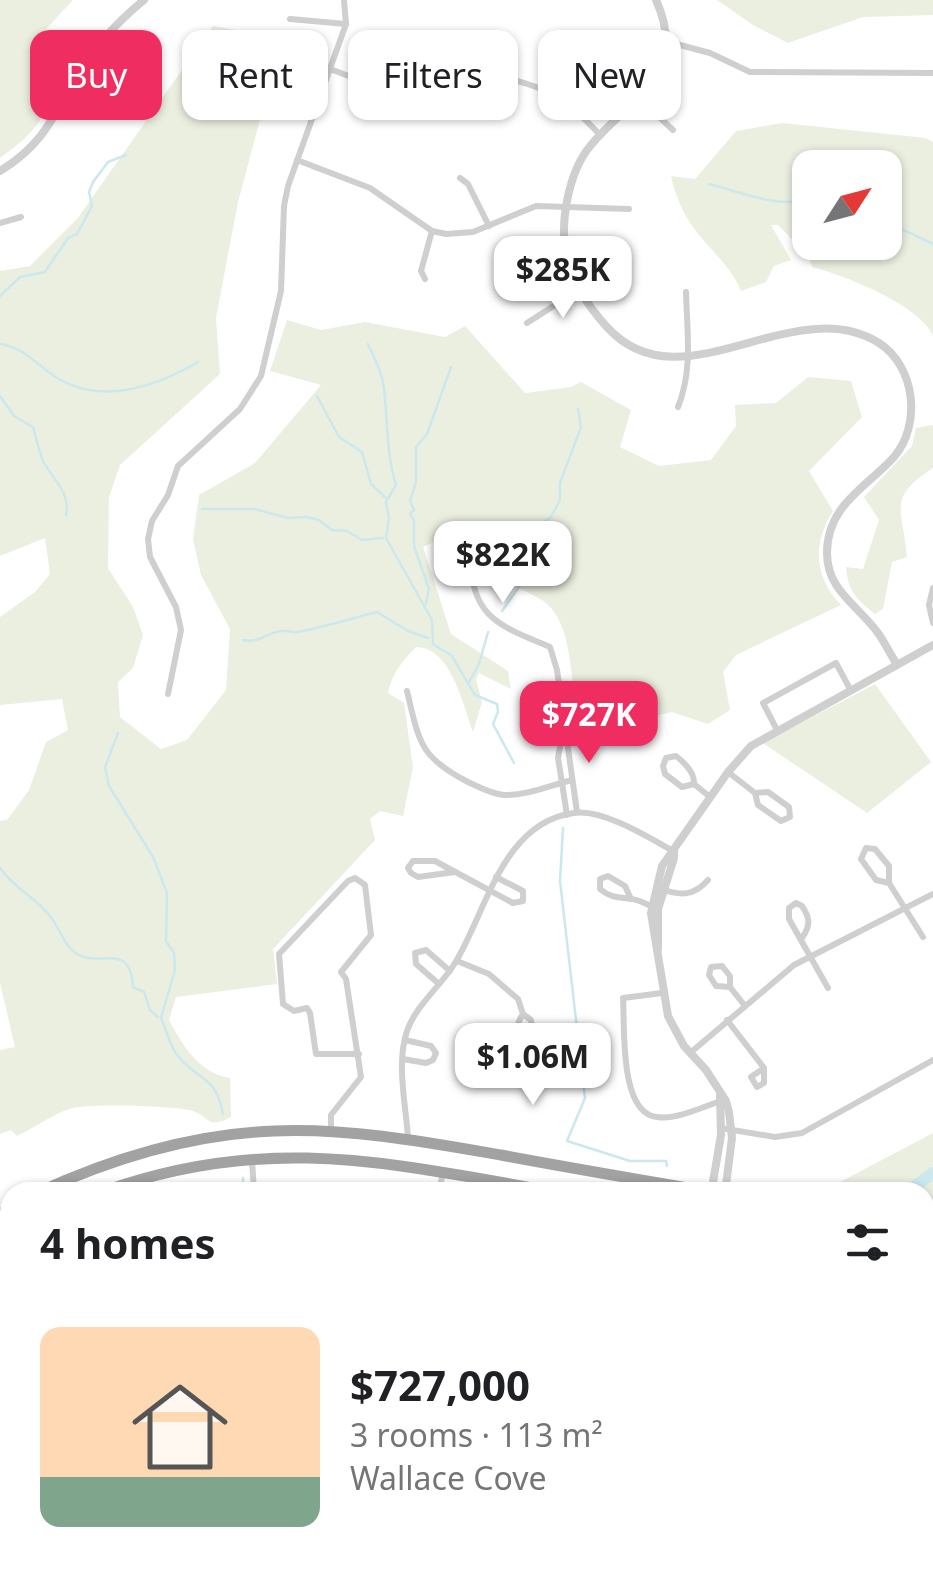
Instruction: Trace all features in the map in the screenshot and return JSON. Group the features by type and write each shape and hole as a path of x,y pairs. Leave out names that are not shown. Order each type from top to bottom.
{"highway":[{"path":"63,1182 154,1149 237,1134 330,1131 408,1138 658,1182"},
{"path":"136,1182 176,1170 309,1156 356,1159 497,1182"}],"street":[{"path":"0,171 42,138 82,67 144,0"},
{"path":"168,694 181,630 176,607 150,558 148,539 152,521 168,495 178,466 240,409 261,376 278,309 284,206 346,24 344,0"},
{"path":"656,0 665,30"},
{"path":"290,19 346,24"},
{"path":"681,45 762,73 933,73"},
{"path":"330,69 348,76"},
{"path":"518,81 554,93 570,103 600,136"},
{"path":"617,120 577,168 568,205 566,255 580,289 612,334 632,348 654,356 688,356 797,331 830,329 858,333 878,343 903,369 910,387 911,407 903,443 842,505 832,523 826,556 836,588 877,630 897,666"},
{"path":"662,120 673,130"},
{"path":"297,160 370,188 432,230 460,234 536,206 629,209"},
{"path":"460,178 468,184 489,226"},
{"path":"0,223 21,217"},
{"path":"425,279 421,271 432,230"},
{"path":"527,323 580,289"},
{"path":"678,407 687,386 686,292"},
{"path":"470,551 475,594 490,618 550,647 577,812"},
{"path":"933,588 929,605 933,624"},
{"path":"719,1099 706,1070 677,1035 662,993 655,908 662,866 751,746 933,645"},
{"path":"777,730 763,703 836,663 850,689"},
{"path":"407,691 425,750 442,769 502,795 572,780"},
{"path":"565,725 558,758 566,814"},
{"path":"694,784 682,786 665,774 662,766 666,758 673,756 685,763 694,784 710,798"},
{"path":"728,772 755,793 758,806 781,821 790,816 788,807 768,792 755,793"},
{"path":"408,1138 403,1059 414,1016 456,961 488,890 528,837 554,818 577,812 640,832 674,851"},
{"path":"889,883 876,880 861,859 866,848 875,849 889,866 889,883 923,937"},
{"path":"455,872 418,876 410,874 408,868 413,861 430,859 517,904 524,901 523,891 496,877"},
{"path":"631,898 625,886 608,876 600,878 598,886 602,891 655,908"},
{"path":"330,1131 331,1114 362,1077 359,1054 346,979 341,972 371,935 365,885 354,878 278,954 283,1004 288,1010 307,1008 316,1054 359,1054"},
{"path":"659,888 689,894 699,891 708,880"},
{"path":"690,1052 784,972 933,894"},
{"path":"802,938 810,925 809,919 796,903 788,914 828,988"},
{"path":"439,984 416,964 415,953 426,950 450,970"},
{"path":"456,961 489,974 518,998 523,1014 532,1023 538,1078 531,1090 520,1082 516,1027 523,1014"},
{"path":"730,987 745,1006"},
{"path":"662,993 623,998 630,1092 638,1109 656,1118 719,1099 726,1101 726,1128 713,1182"},
{"path":"727,1020 764,1068"},
{"path":"403,1059 426,1063 436,1053 430,1046 405,1040"},
{"path":"726,1128 776,1137 802,1133 933,1060"},
{"path":"252,1159 253,1182"},
{"path":"441,1182 443,1173"}],"shaded area":[{"path":"0,0 73,0 45,30 30,30 30,120 40,120 0,158"},
{"path":"717,0 933,0 933,15 863,17 788,43"},
{"path":"182,70 182,120 260,120 238,202 216,318 220,374 120,465 109,497 108,568 133,607 143,635 133,668 118,682 120,717 161,749 187,740 226,690 230,629 201,575 193,539 199,495 255,463 321,385 270,371 287,320 321,330 365,322 445,337 465,326 525,393 581,382 631,410 620,447 659,466 711,460 736,426 735,405 776,403 808,377 851,381 862,417 809,471 833,511 822,536 819,560 825,583 841,605 736,655 723,672 730,710 708,724 672,712 649,717 644,733 576,703 565,637 555,613 543,601 511,584 519,557 517,542 493,532 470,531 423,547 451,634 508,671 511,689 479,673 476,679 482,702 473,732 447,667 438,656 416,647 398,668 388,693 404,703 413,767 403,816 380,811 370,819 375,840 273,949 277,984 176,997 169,1020 201,1064 230,1078 231,1117 212,1122 190,1110 82,1106 59,1113 17,1136 11,1130 0,1134 0,1050 15,1047 0,983 0,821 7,820 29,790 46,742 68,730 62,699 0,705 0,617 35,592 50,574 45,538 0,556 0,271 30,266 77,219 147,120 162,120 162,98"},
{"path":"782,123 926,138 933,142 933,336 913,313 897,303 861,284 812,267 810,260 902,260 902,150 792,150 792,239 778,225 771,225 791,260 774,266 766,282 741,291 689,221 671,176 695,179 736,131"},
{"path":"933,425 933,468 909,488 901,506 907,557 892,562 883,609 875,614 854,594 846,567 863,569 879,520 864,497 912,446 916,428"},
{"path":"875,684 931,762 867,813 763,743"},
{"path":"933,1133 933,1182 840,1182"}],"waterway":[{"path":"0,296 20,277 45,272 68,238 77,234 92,206 89,192 93,182 108,162 126,155"},
{"path":"709,184 774,201 792,202"},
{"path":"902,229 933,244"},
{"path":"0,344 22,352 54,376 90,390 127,390 164,379 198,362"},
{"path":"368,344 383,383 396,485 386,502 386,538 432,620 433,644 452,656 475,695 497,704 493,724 514,763"},
{"path":"426,604 429,589 414,546 414,520 410,514 414,510 410,501 416,482 416,447 427,434 451,367"},
{"path":"0,396 14,416 33,427 43,461 66,500 66,515"},
{"path":"317,396 339,437 362,452 371,484 386,498"},
{"path":"502,611 524,580 521,575 532,548 541,541 543,523 560,500 560,483 581,427 578,409"},
{"path":"202,509 255,509 288,518 306,517 362,540 383,538"},
{"path":"243,640 308,630 377,612 428,638"},
{"path":"469,682 488,632"},
{"path":"118,733 105,767 109,786 153,857 167,893 166,941 174,953 175,970 161,1018 175,1052 211,1085 223,1114"},
{"path":"563,828 560,881 585,1098 567,1141 630,1161 666,1161 667,1166"},
{"path":"0,868 50,916 80,956 125,963 133,987 144,992 150,1010 158,1017"},
{"path":"921,1182 933,1173"}]}
